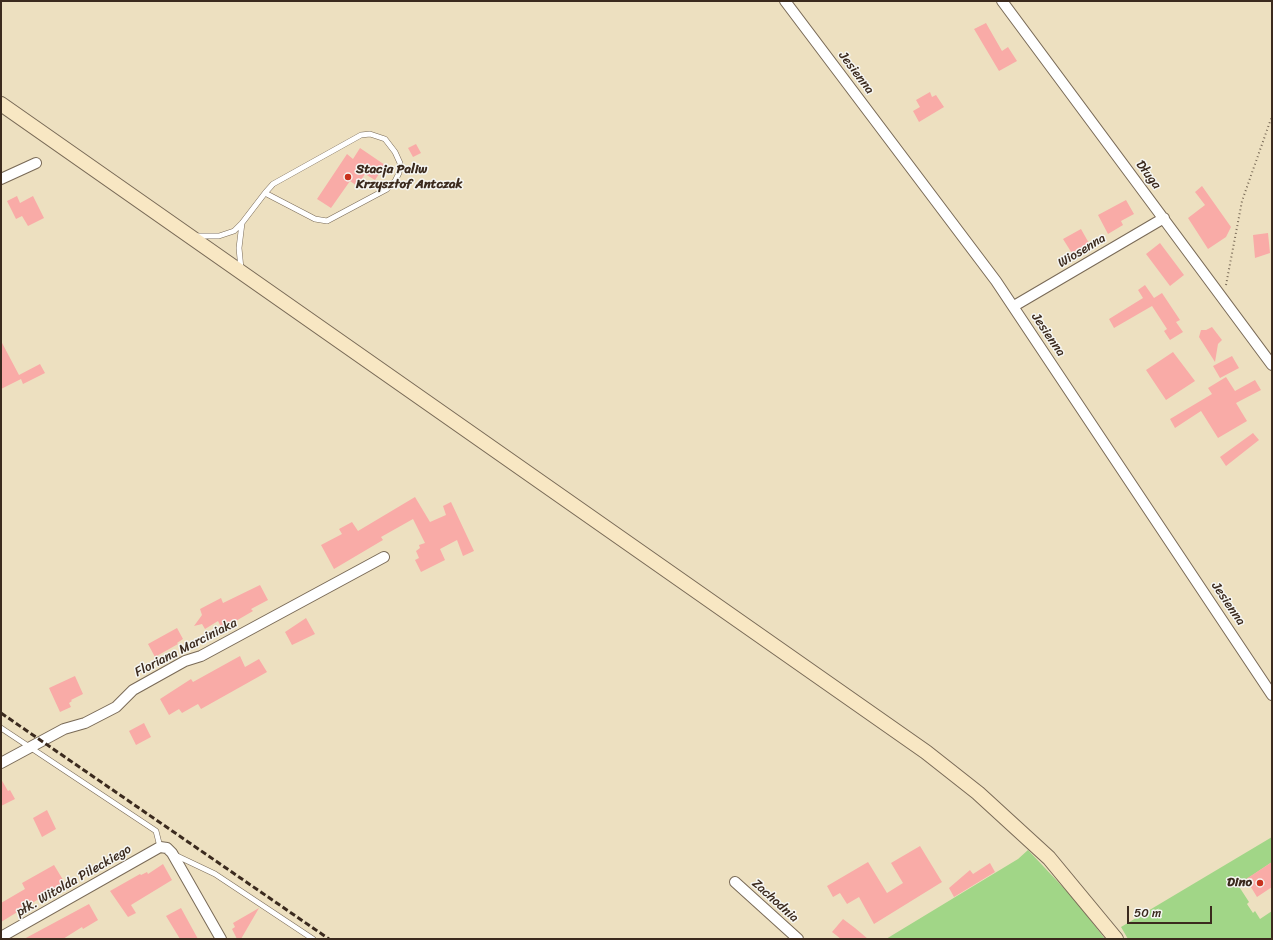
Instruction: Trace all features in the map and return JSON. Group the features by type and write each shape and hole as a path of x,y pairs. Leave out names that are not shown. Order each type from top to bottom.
{"main road":[{"path":"1,104 909,740 957,776 1022,832 1048,858 1116,939"}],"street":[{"name":"Jesienna","path":"785,1 1014,306 1272,695"},
{"name":"Długa","path":"1002,1 1272,365"},
{"path":"1,179 36,163"},
{"name":"Wiosenna","path":"1014,306 1164,218"},
{"name":"Floriana Marciniaka","path":"1,763 64,729 85,723 116,707 133,690 185,661 201,656 384,557"},
{"path":"160,847 167,848 172,853 221,939"},
{"name":"płk. Witolda Pileckiego","path":"1,937 160,847"},
{"name":"Zachodnia","path":"735,882 798,939"}],"lane":[{"path":"189,236 219,236 227,234 242,223 265,193 273,184 361,135 370,134 385,139 396,152 400,163 399,173 395,181 387,189 327,221 315,219 265,193"},
{"path":"241,272 239,248 242,223"},
{"path":"1,728 156,831 160,847"},
{"path":"172,853 214,874 312,939"}],"path":[{"path":"1220,294 1226,286 1242,201 1272,116"}],"green space":[{"path":"1272,837 1272,862 1238,885 1249,902 1247,904 1253,913 1255,911 1260,919 1272,911 1272,939 1128,939 1121,927"},
{"path":"1028,850 1075,900 1105,939 886,939 1018,859"}],"building":[{"path":"986,23 1002,51 1008,47 1017,61 999,71 974,29"},
{"path":"930,92 932,97 936,95 944,107 919,122 913,111 920,107 916,100"},
{"path":"416,144 421,153 413,157 408,148"},
{"name":"Stacja Paliw Krzysztof Antczak","path":"360,148 385,165 375,180 365,174 357,186 350,181 331,208 317,199 347,154 353,159"},
{"path":"1202,186 1231,227 1226,237 1208,249 1188,218 1205,205 1195,192"},
{"path":"17,196 20,203 33,196 44,218 28,226 22,216 16,219 7,201"},
{"path":"1126,200 1134,214 1121,221 1123,225 1108,234 1098,215"},
{"path":"1081,229 1090,245 1073,255 1063,239"},
{"path":"1268,233 1270,253 1255,258 1253,235"},
{"path":"1160,243 1184,275 1170,286 1146,254"},
{"path":"1145,285 1154,298 1162,293 1180,320 1176,322 1183,332 1170,340 1164,331 1167,329 1152,306 1114,328 1109,319 1143,298 1138,290"},
{"path":"1212,327 1222,340 1218,344 1215,362 1199,337 1201,330 1206,330"},
{"path":"1,341 19,375 40,364 45,373 23,384 21,379 1,389"},
{"path":"1173,352 1195,381 1166,400 1146,370"},
{"path":"1232,356 1239,368 1220,378 1213,366"},
{"path":"1226,377 1235,391 1255,380 1261,390 1236,403 1247,421 1218,438 1201,411 1175,428 1170,419 1212,394 1208,388"},
{"path":"1253,433 1259,440 1226,466 1220,457"},
{"path":"415,497 430,522 446,515 443,506 451,502 474,551 463,556 457,540 440,549 445,560 421,572 415,560 419,558 416,551 420,548 419,545 425,543 413,519 381,537 383,540 334,569 321,545 342,534 339,529 352,522 358,531"},
{"path":"260,585 268,600 251,609 253,611 222,629 218,621 205,629 202,624 194,626 202,615 200,609 221,598 223,603"},
{"path":"306,618 315,634 292,645 285,632"},
{"path":"177,628 183,639 177,643 178,644 155,657 148,644"},
{"path":"240,656 245,667 259,659 267,672 201,709 198,704 182,713 179,709 169,715 160,699 191,679 193,682"},
{"path":"75,676 83,694 71,700 72,701 69,703 71,707 60,712 49,688"},
{"path":"144,723 151,737 136,745 129,731"},
{"path":"1,779 15,799 1,806"},
{"path":"47,810 56,829 42,837 33,818"},
{"path":"920,846 942,882 874,924 859,897 847,904 840,893 833,897 827,886 868,862 887,893 903,883 891,863"},
{"name":"Dino","path":"1272,862 1272,887 1257,897 1246,879"},
{"path":"990,863 995,872 954,897 949,888 970,870 973,874"},
{"path":"163,864 172,880 131,905 136,913 128,917 110,891 140,874 141,875 147,872 148,874"},
{"path":"54,865 65,883 1,922 1,903 25,889 22,883"},
{"path":"89,904 98,920 83,929 82,927 63,939 24,939"},
{"path":"181,908 198,939 180,939 166,916"},
{"path":"259,908 241,939 237,939 232,929 235,927 233,923"},
{"path":"843,919 868,939 841,939 832,932"}],"railway":[{"path":"1,713 329,939"}],"place":[{"name":"Stacja Paliw Krzysztof Antczak","path":"348,177"},
{"name":"Dino","path":"1260,883"}]}
